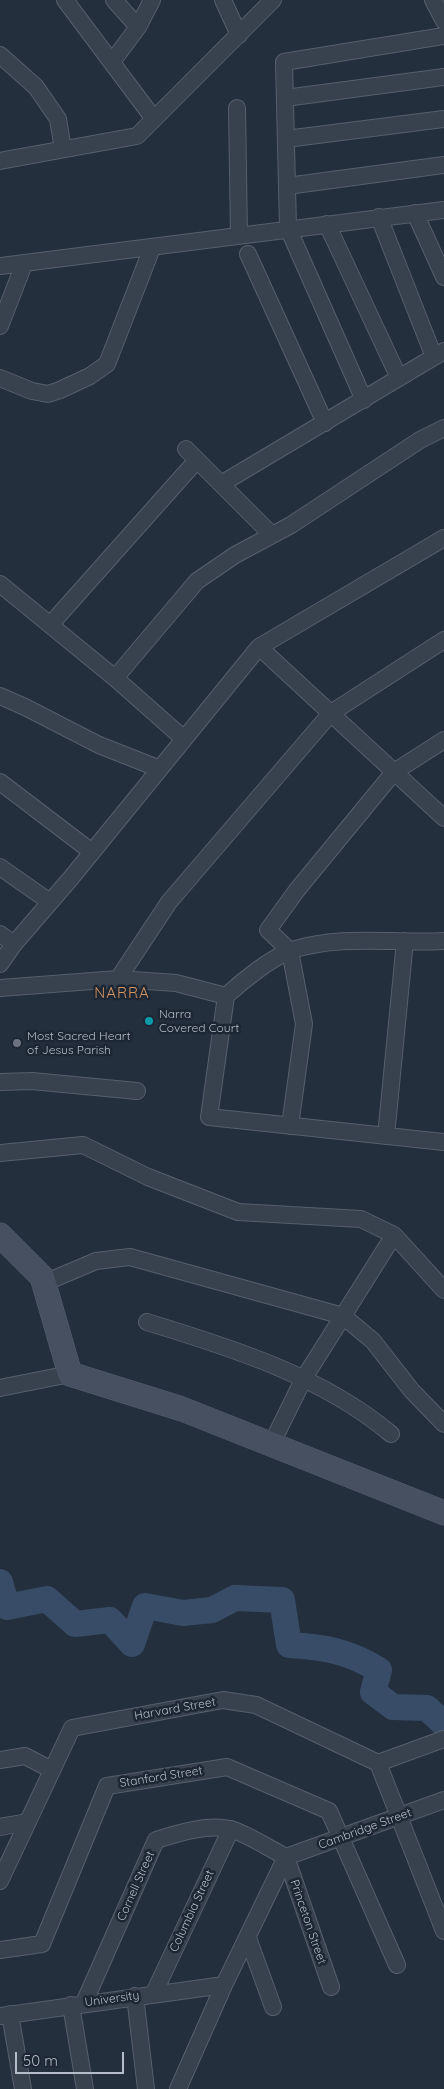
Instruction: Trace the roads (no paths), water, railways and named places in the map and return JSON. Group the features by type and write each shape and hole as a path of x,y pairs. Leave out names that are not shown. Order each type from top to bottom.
{"street":[{"path":"64,0 154,119"},
{"path":"114,0 138,28"},
{"path":"112,62 138,28 152,0"},
{"path":"223,0 239,35"},
{"path":"0,161 137,136 274,0"},
{"path":"433,0 444,21"},
{"path":"364,400 288,228 284,62 444,36"},
{"path":"2,60 36,88 58,119 63,149"},
{"path":"285,98 444,77"},
{"path":"237,108 239,235"},
{"path":"286,139 444,119"},
{"path":"287,186 444,165"},
{"path":"0,266 152,248 288,228 444,210"},
{"path":"416,213 444,277"},
{"path":"221,484 439,354 378,217"},
{"path":"327,224 399,378"},
{"path":"0,378 32,391 48,394 90,376 107,364 152,248"},
{"path":"248,254 325,423"},
{"path":"0,326 24,264"},
{"path":"114,678 197,581 235,555 272,535 420,440 444,428"},
{"path":"50,625 192,455 272,535"},
{"path":"0,964 14,944 92,852 259,647 444,538"},
{"path":"0,584 114,678 184,739"},
{"path":"118,979 169,902 331,713 444,640"},
{"path":"259,647 444,818"},
{"path":"0,697 26,707 99,745 160,769"},
{"path":"290,1126 304,1024 290,951 268,930 297,890 394,772 444,740"},
{"path":"0,782 92,852"},
{"path":"0,866 50,902"},
{"path":"0,934 14,944"},
{"path":"444,941 353,940 290,951 244,980 226,996 208,1117 444,1142"},
{"path":"386,1136 405,941"},
{"path":"0,988 118,979 176,983 226,996"},
{"path":"0,1082 32,1082 137,1091"},
{"path":"0,1153 83,1145 148,1177 238,1212 361,1220 394,1235 444,1290"},
{"path":"0,1234 42,1277 70,1374"},
{"path":"271,1445 304,1378 394,1235"},
{"path":"44,1284 96,1261 130,1258 343,1316 373,1341 412,1391 444,1424"},
{"path":"147,1322 250,1357 304,1378 353,1407 391,1434"},
{"path":"0,1388 70,1374 182,1409 444,1513"},
{"name":"Harvard Street","path":"0,1881 72,1728 223,1700 256,1705 378,1763"},
{"path":"444,1739 378,1763 444,1931"},
{"path":"0,1760 25,1756 52,1770"},
{"name":"Stanford Street","path":"0,1950 42,1944 108,1786 227,1767 329,1811 341,1838"},
{"name":"Cambridge Street","path":"286,1857 444,1800"},
{"path":"0,1826 28,1822"},
{"name":"Cornell Street","path":"77,2004 156,1840 183,1832 210,1828 230,1829 286,1857"},
{"name":"Columbia Street","path":"154,1994 230,1829"},
{"path":"341,1838 397,1965"},
{"path":"178,2089 224,1985 286,1857"},
{"name":"Princeton Street","path":"286,1857 331,1987"},
{"path":"248,1938 273,2008"},
{"name":"University","path":"5,2015 224,1985"},
{"path":"135,1996 146,2089"},
{"path":"77,2004 85,2089"},
{"path":"5,2015 23,2089"}],"waterway":[{"path":"0,1582 7,1607 47,1599 75,1624 110,1620 132,1644 145,1606 183,1613 212,1610 235,1598 282,1600 289,1645 336,1651 357,1658 379,1670 373,1692 393,1707 427,1708 444,1724"}],"place":[{"name":"Narra Covered Court","path":"149,1021"},
{"name":"Most Sacred Heart of Jesus Parish","path":"17,1043"}],"district":[{"name":"NARRA","path":"122,993"}]}
